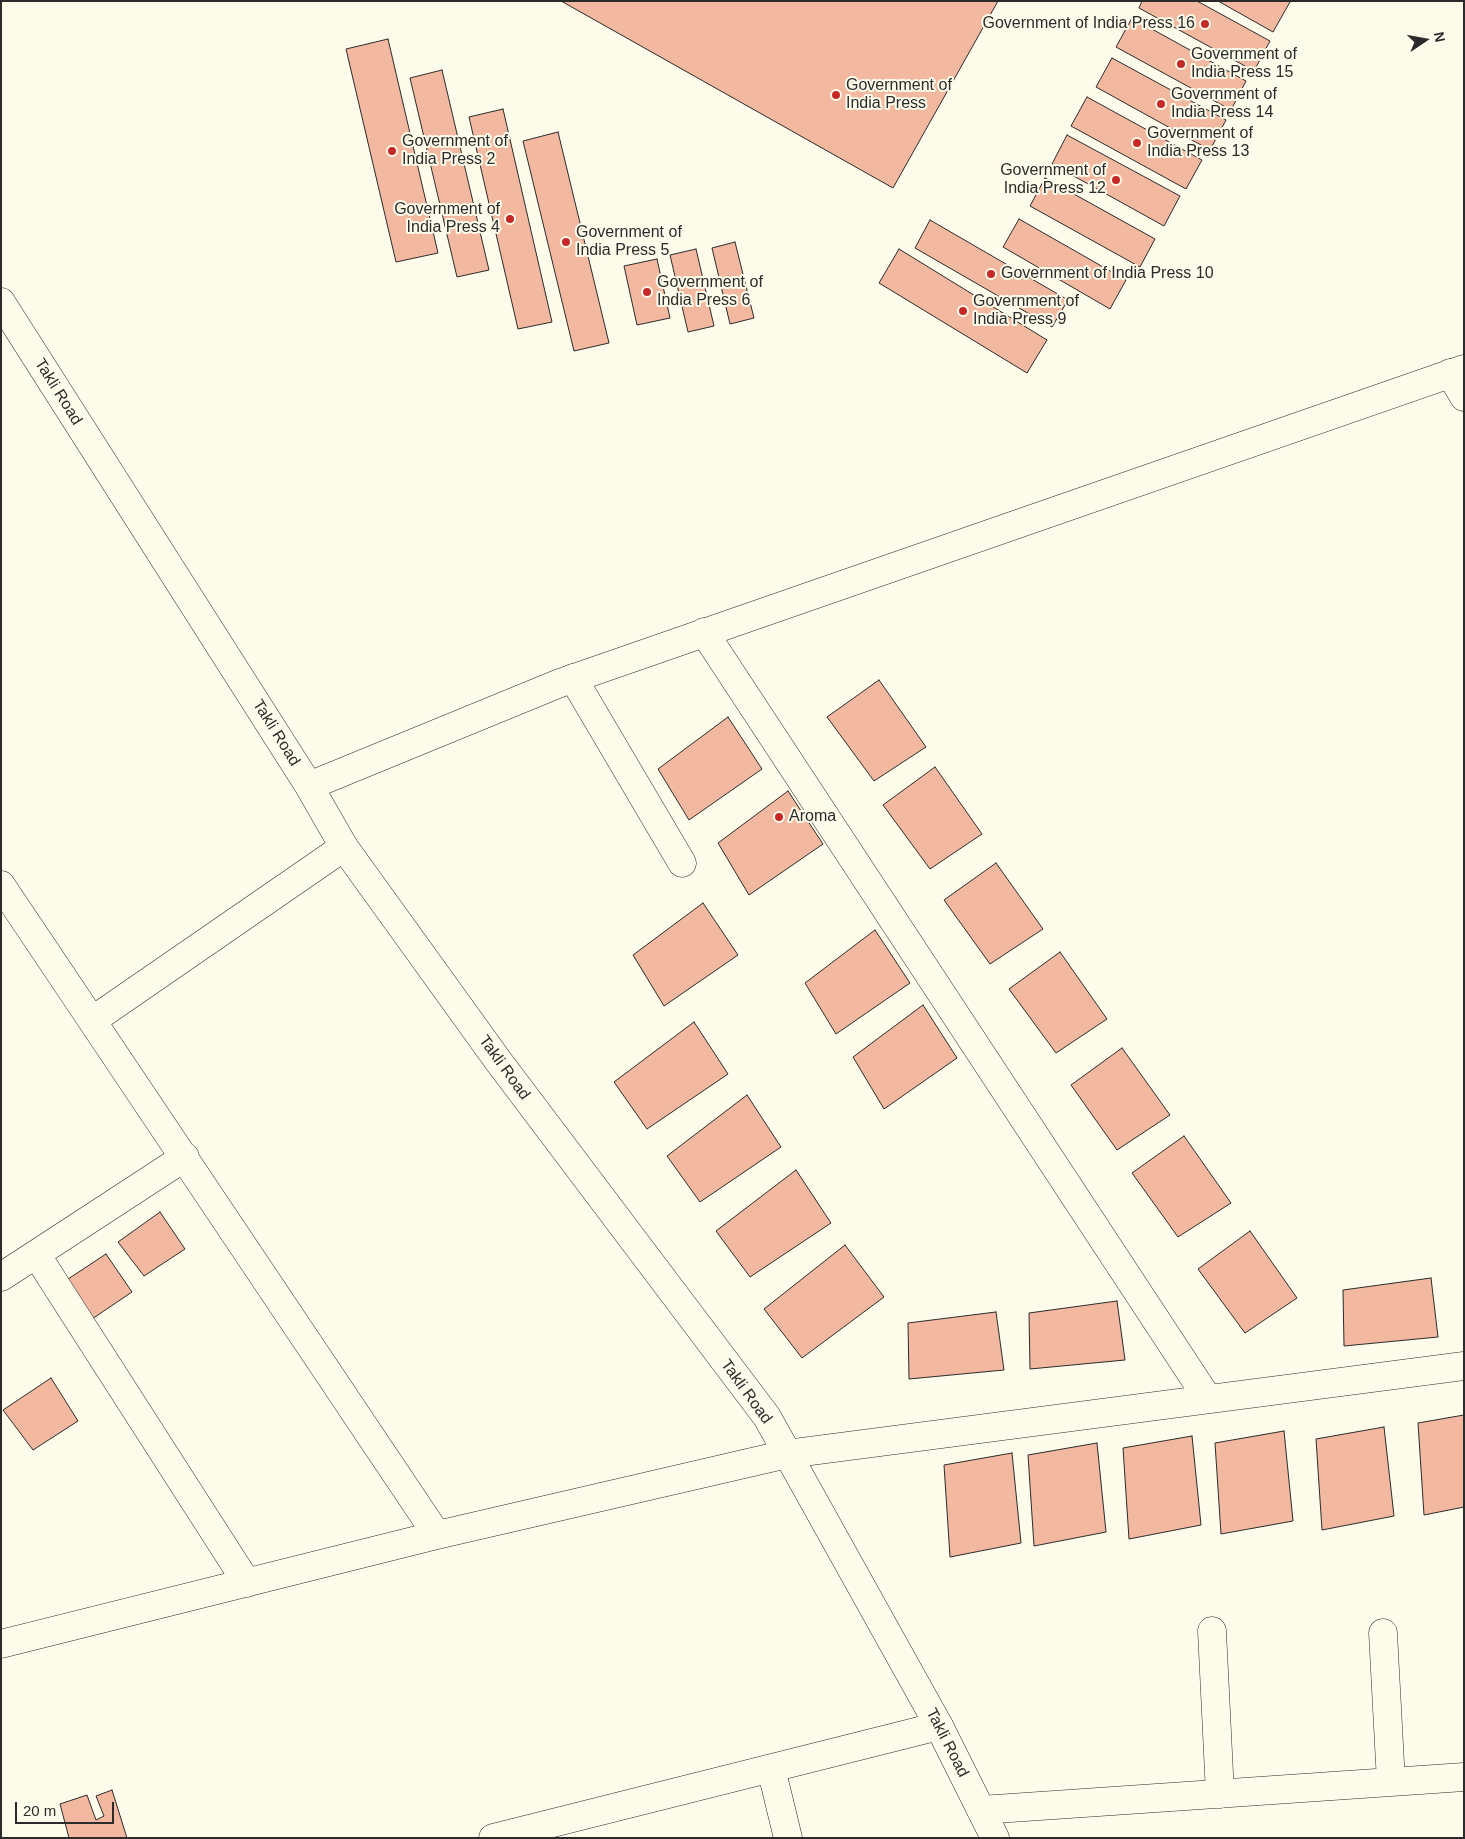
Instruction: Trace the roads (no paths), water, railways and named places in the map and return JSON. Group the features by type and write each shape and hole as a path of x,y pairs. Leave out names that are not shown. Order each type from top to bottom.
{"street":[{"name":"Takli Road","path":"1,302 309,786 344,847 499,1062 767,1417 939,1726 995,1838"},
{"path":"309,786 573,678 1457,371 1464,397"},
{"path":"704,632 1208,1399"},
{"path":"573,678 682,863"},
{"path":"93,1020 344,847"},
{"path":"5,897 93,1020 437,1535"},
{"path":"1,1277 185,1157"},
{"path":"36,1254 247,1583"},
{"path":"5,1637 247,1583 437,1535 787,1454 1464,1366"},
{"path":"1212,1630 1220,1794"},
{"path":"1383,1633 1391,1782"},
{"path":"493,1838 939,1726"},
{"path":"771,1768 788,1838"},
{"path":"981,1810 1464,1777"}],"place":[{"name":"Government of India Press 16","path":"1205,24"},
{"name":"Government of India Press 15","path":"1181,64"},
{"name":"Government of India Press","path":"836,95"},
{"name":"Government of India Press 14","path":"1161,104"},
{"name":"Government of India Press 13","path":"1137,143"},
{"name":"Government of India Press 2","path":"392,151"},
{"name":"Government of India Press 12","path":"1116,180"},
{"name":"Government of India Press 4","path":"510,219"},
{"name":"Government of India Press 5","path":"566,242"},
{"name":"Government of India Press 10","path":"991,274"},
{"name":"Government of India Press 6","path":"647,292"},
{"name":"Government of India Press 9","path":"963,311"},
{"name":"Aroma","path":"779,817"}]}
